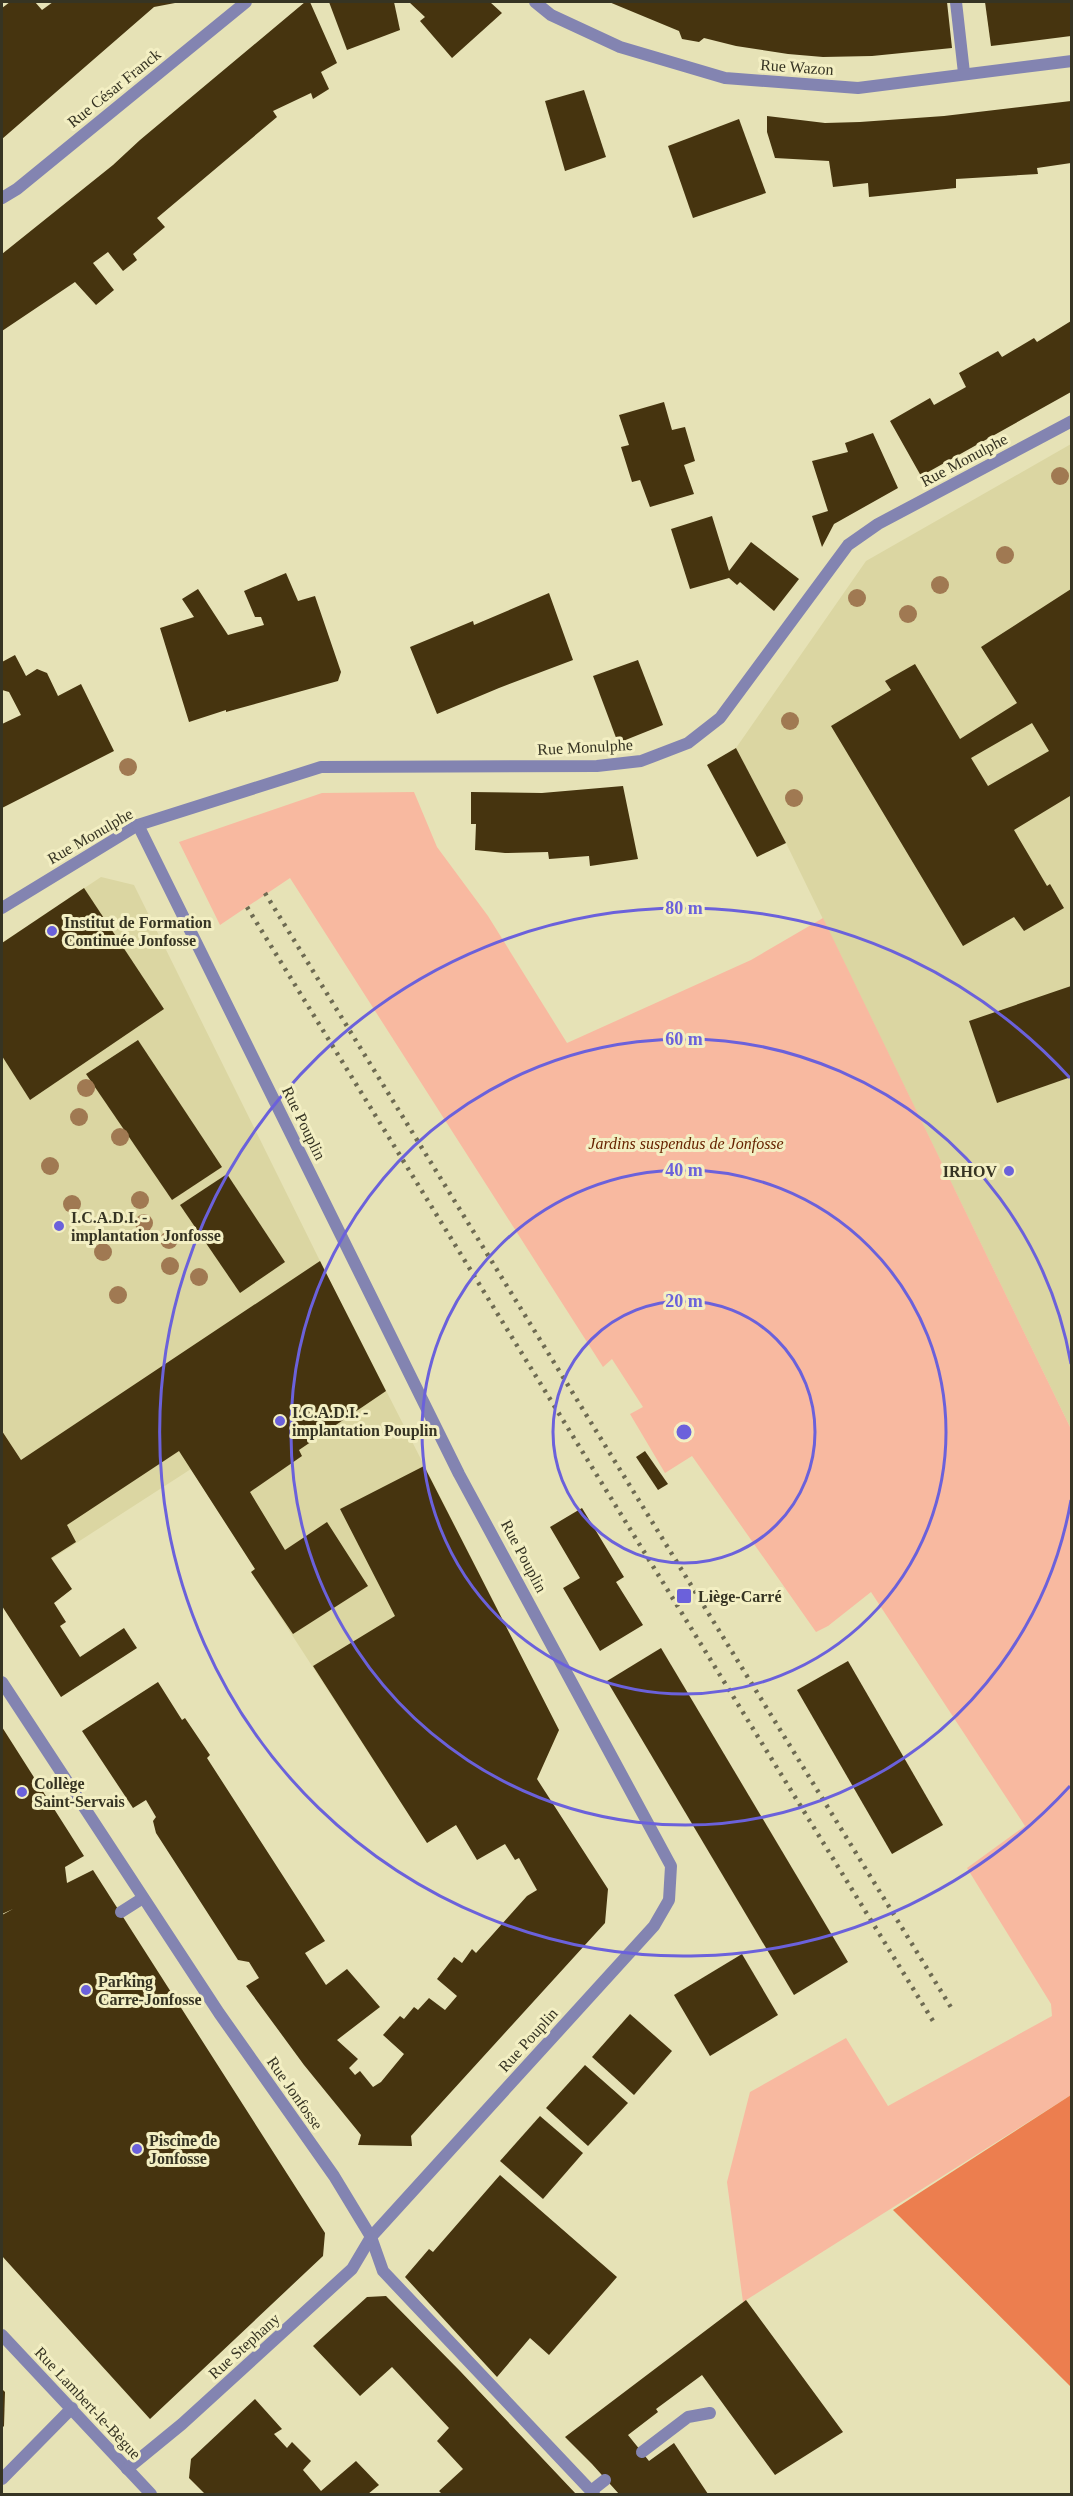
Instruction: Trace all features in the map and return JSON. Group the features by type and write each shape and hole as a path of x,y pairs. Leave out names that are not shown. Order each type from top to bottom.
{"street":[{"name":"Rue César Franck","path":"2,198 17,189 246,2"},
{"name":"Rue Wazon","path":"535,2 551,15 620,47 725,78 858,88 1071,61"},
{"path":"956,2 964,74"},
{"name":"Rue Monulphe","path":"2,908 138,825 321,767 597,766 641,761 688,743 720,718 848,545 878,524 1071,421"},
{"name":"Rue Pouplin","path":"138,825 459,1474 671,1866 669,1900 654,1926 371,2237"},
{"name":"Rue Jonfosse","path":"2,1682 219,2013 334,2176 371,2237 383,2271 592,2493"},
{"path":"121,1912 143,1898"},
{"name":"Rue Stephany","path":"127,2469 182,2424 352,2269 371,2237"},
{"name":"Rue Lambert-le-Bègue","path":"2,2334 151,2494"},
{"path":"2,2479 72,2408"},
{"path":"642,2452 688,2417 710,2413"},
{"path":"592,2493 606,2480"}],"shaded area":[{"name":"IRHOV","path":"1071,444 1071,1429 786,843 736,748 866,561"},
{"name":"I.C.A.D.I. - implantation Pouplin","path":"101,877 134,885 320,1261 559,1730 537,1779 535,1776 427,1843 251,1572 255,1569 191,1469 2,1591 2,943"},
{"path":"1071,2095 1071,2387 893,2210"}],"green space":[{"name":"Jardins suspendus de Jonfosse","path":"414,792 437,847 488,916 567,1043 751,960 823,918 1071,1429 1071,2095 743,2302 727,2182 750,2092 846,2038 888,2106 1052,2016 1051,2004 967,1868 1025,1826 871,1592 828,1626 816,1632 692,1456 665,1473 630,1414 643,1407 612,1359 603,1367 290,878 220,925 179,842 322,793"}],"building":[{"path":"10,2 35,2 42,10 53,2 175,3 154,7 2,139 2,8"},
{"path":"305,2 310,2 337,63 321,72 329,89 313,99 311,93 273,111 277,117 157,218 165,227 133,254 137,260 123,271 108,252 93,263 114,290 96,305 75,282 2,331 2,254 113,165"},
{"path":"329,2 394,2 400,30 347,50"},
{"path":"409,2 490,2 502,13 452,58 420,21 425,17"},
{"path":"609,2 947,2 952,48 872,56 823,57 788,54 736,46 704,38 699,42 682,39 679,31"},
{"path":"985,2 1071,2 1071,36 991,46"},
{"path":"584,90 606,157 565,171 545,101"},
{"path":"1071,101 1071,163 1037,168 1038,174 956,179 956,188 869,197 868,183 833,187 829,161 775,158 767,132 767,116 825,123 860,122 944,116"},
{"path":"739,119 766,193 693,218 668,146"},
{"path":"1071,321 1071,392 921,476 890,421 930,398 934,405 966,387 959,373 998,351 1002,357 1034,338 1037,342"},
{"path":"664,402 672,430 685,427 695,461 684,465 694,494 650,507 640,480 632,482 621,447 629,445 619,415"},
{"path":"873,433 898,488 834,524 822,547 812,516 828,511 812,461 848,452 845,443"},
{"path":"712,516 729,571 751,542 799,579 774,611 740,582 737,585 729,578 690,589 671,529"},
{"path":"286,573 298,601 315,596 341,672 338,681 189,722 160,628 194,617 182,599 198,589 228,635 264,625 261,617 255,617 244,591"},
{"path":"1071,589 1071,798 1070,796 1014,830 1047,886 1050,884 1064,908 1024,931 1014,917 963,946 831,726 891,690 885,681 915,664 960,739 1017,703 981,647","holes":["1032,723 1049,751 988,786 971,758"]},
{"path":"549,593 573,660 437,714 410,647 473,621 474,625"},
{"path":"15,655 26,676 37,669 47,673 58,696 81,684 114,751 2,808 2,724 21,715 9,692 2,690 2,662"},
{"path":"638,660 663,725 618,743 593,676"},
{"path":"736,748 786,843 757,857 707,765"},
{"path":"623,786 638,859 590,866 589,856 549,859 548,852 505,853 475,850 476,824 471,824 471,792 542,793"},
{"path":"84,888 164,1009 30,1100 2,1056 2,943"},
{"path":"1071,986 1071,1077 997,1103 969,1021"},
{"path":"138,1040 222,1167 172,1200 86,1074"},
{"path":"227,1174 285,1262 240,1293 180,1205"},
{"path":"320,1261 386,1391 299,1450 302,1456 250,1492 285,1550 327,1522 368,1586 293,1634 251,1572 255,1569 179,1451 67,1525 76,1542 51,1558 72,1589 54,1603 66,1622 60,1626 80,1657 124,1628 137,1648 61,1697 2,1606 2,1431 21,1460"},
{"path":"645,1451 668,1484 658,1490 636,1457"},
{"path":"424,1466 559,1730 537,1779 608,1889 605,1923 411,2136 412,2146 358,2145 361,2135 304,2065 246,1986 259,1978 249,1962 238,1960 156,1833 153,1821 156,1817 146,1800 133,1808 82,1731 158,1682 182,1720 185,1718 210,1755 207,1758 325,1941 305,1953 326,1985 347,1969 380,2007 337,2040 358,2059 349,2068 355,2075 360,2071 373,2087 381,2082 404,2054 383,2035 400,2016 404,2019 414,2007 418,2010 429,1998 445,2010 457,1996 437,1979 454,1957 462,1963 472,1949 476,1953 527,1896 537,1890 519,1858 515,1860 505,1844 477,1860 456,1825 427,1843 313,1666 395,1616 340,1509"},
{"path":"582,1508 624,1577 616,1582 643,1625 600,1651 563,1588 580,1578 550,1527"},
{"path":"661,1648 848,1962 794,1995 607,1681"},
{"path":"848,1661 943,1825 892,1854 797,1690"},
{"name":"Piscine de Jonfosse","path":"2,1727 84,1856 65,1867 67,1883 93,1870 325,2233 323,2256 150,2419 2,2256 2,1915 13,1909 2,1914"},
{"path":"742,1954 778,2015 710,2056 674,1995"},
{"path":"630,2014 672,2051 634,2095 592,2057"},
{"path":"585,2065 628,2103 588,2146 546,2108"},
{"path":"540,2116 583,2153 543,2199 500,2161"},
{"path":"500,2175 617,2277 549,2355 530,2338 497,2377 405,2277 429,2249 433,2252"},
{"path":"386,2296 576,2494 442,2494 439,2491 463,2469 437,2441 449,2428 392,2367 360,2396 313,2346 367,2297"},
{"path":"746,2300 843,2432 775,2475 702,2375 656,2409 658,2412 628,2435 649,2461 674,2443 708,2494 619,2494 565,2437"},
{"path":"2,2389 5,2392 4,2426 2,2428"},
{"path":"255,2399 282,2429 274,2434 287,2448 292,2442 311,2461 303,2470 321,2491 356,2461 379,2485 368,2494 205,2494 189,2478 191,2459"}],"railway":[{"path":"265,893 952,2009"},
{"path":"247,907 933,2021"}],"place":[{"name":"Institut de Formation Continuée Jonfosse","path":"52,931"},
{"name":"IRHOV","path":"1009,1171"},
{"name":"I.C.A.D.I. - implantation Jonfosse","path":"59,1226"},
{"name":"I.C.A.D.I. - implantation Pouplin","path":"280,1421"},
{"name":"Liège-Carré","path":"684,1596"},
{"name":"Collège Saint-Servais","path":"22,1792"},
{"name":"Parking Carre-Jonfosse","path":"86,1990"},
{"name":"Piscine de Jonfosse","path":"137,2149"}]}
